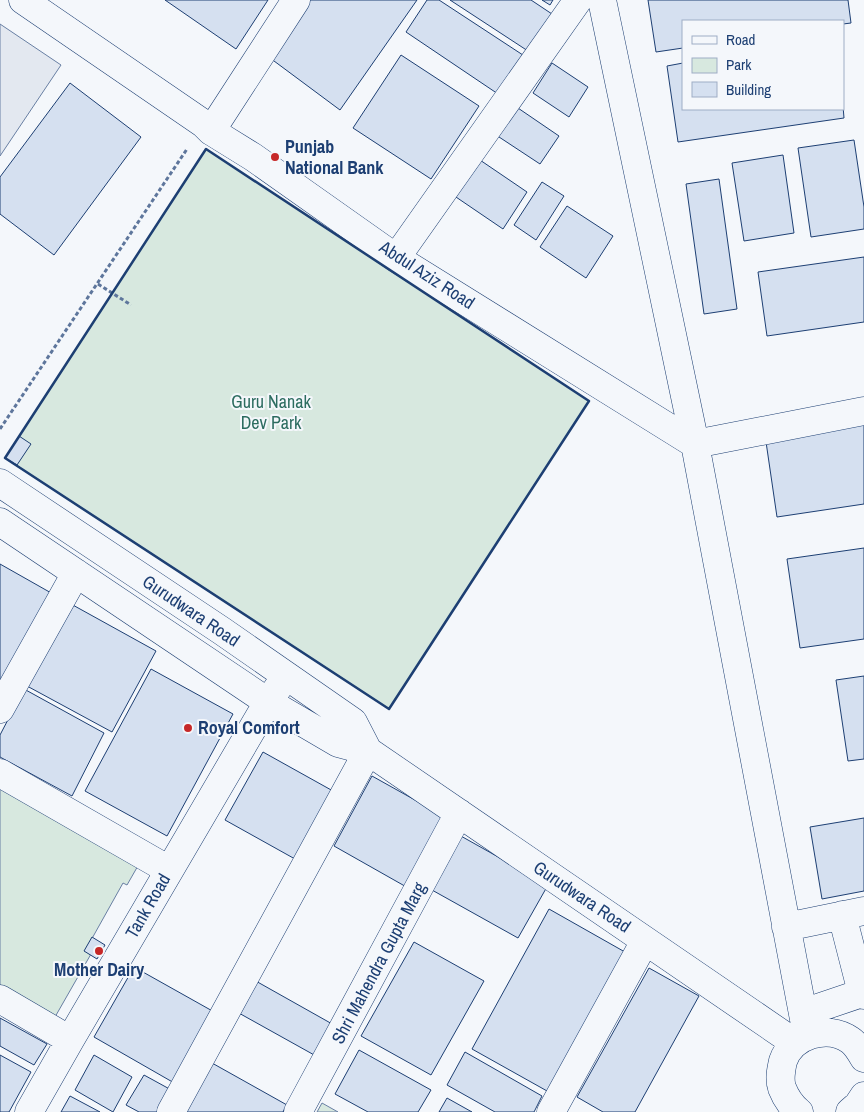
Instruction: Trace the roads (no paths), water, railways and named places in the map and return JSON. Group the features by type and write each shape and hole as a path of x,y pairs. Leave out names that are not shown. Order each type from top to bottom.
{"street":[{"name":"Abdul Aziz Road","path":"23,0 253,157 396,258 695,444"},
{"path":"208,127 296,0"},
{"path":"396,258 578,0"},
{"path":"602,0 695,444 786,927 802,1031"},
{"path":"695,444 864,411"},
{"name":"Gurudwara Road","path":"0,484 353,722 368,751"},
{"name":"Gurudwara Road","path":"0,522 268,702 338,743 368,751 645,941 802,1031"},
{"path":"0,709 76,573"},
{"name":"Tank Road","path":"29,1112 268,702 286,676"},
{"path":"171,1112 368,751"},
{"path":"0,773 169,870"},
{"name":"Shri Mahendra Gupta Marg","path":"298,1112 459,814"},
{"path":"786,927 853,913 863,994 802,1031 785,1055 781,1069 781,1083 785,1097 800,1112"},
{"path":"551,1112 645,941"},
{"path":"0,999 70,1040"},
{"path":"802,1031 836,1034 850,1040 860,1050 864,1058"},
{"path":"850,1112 864,1096"}],"place":[{"name":"Punjab National Bank","path":"275,157"},
{"name":"Royal Comfort","path":"188,728"},
{"name":"Mother Dairy","path":"99,951"}],"park label":[{"name":"Guru Nanak Dev Park","path":"271,412"}]}
